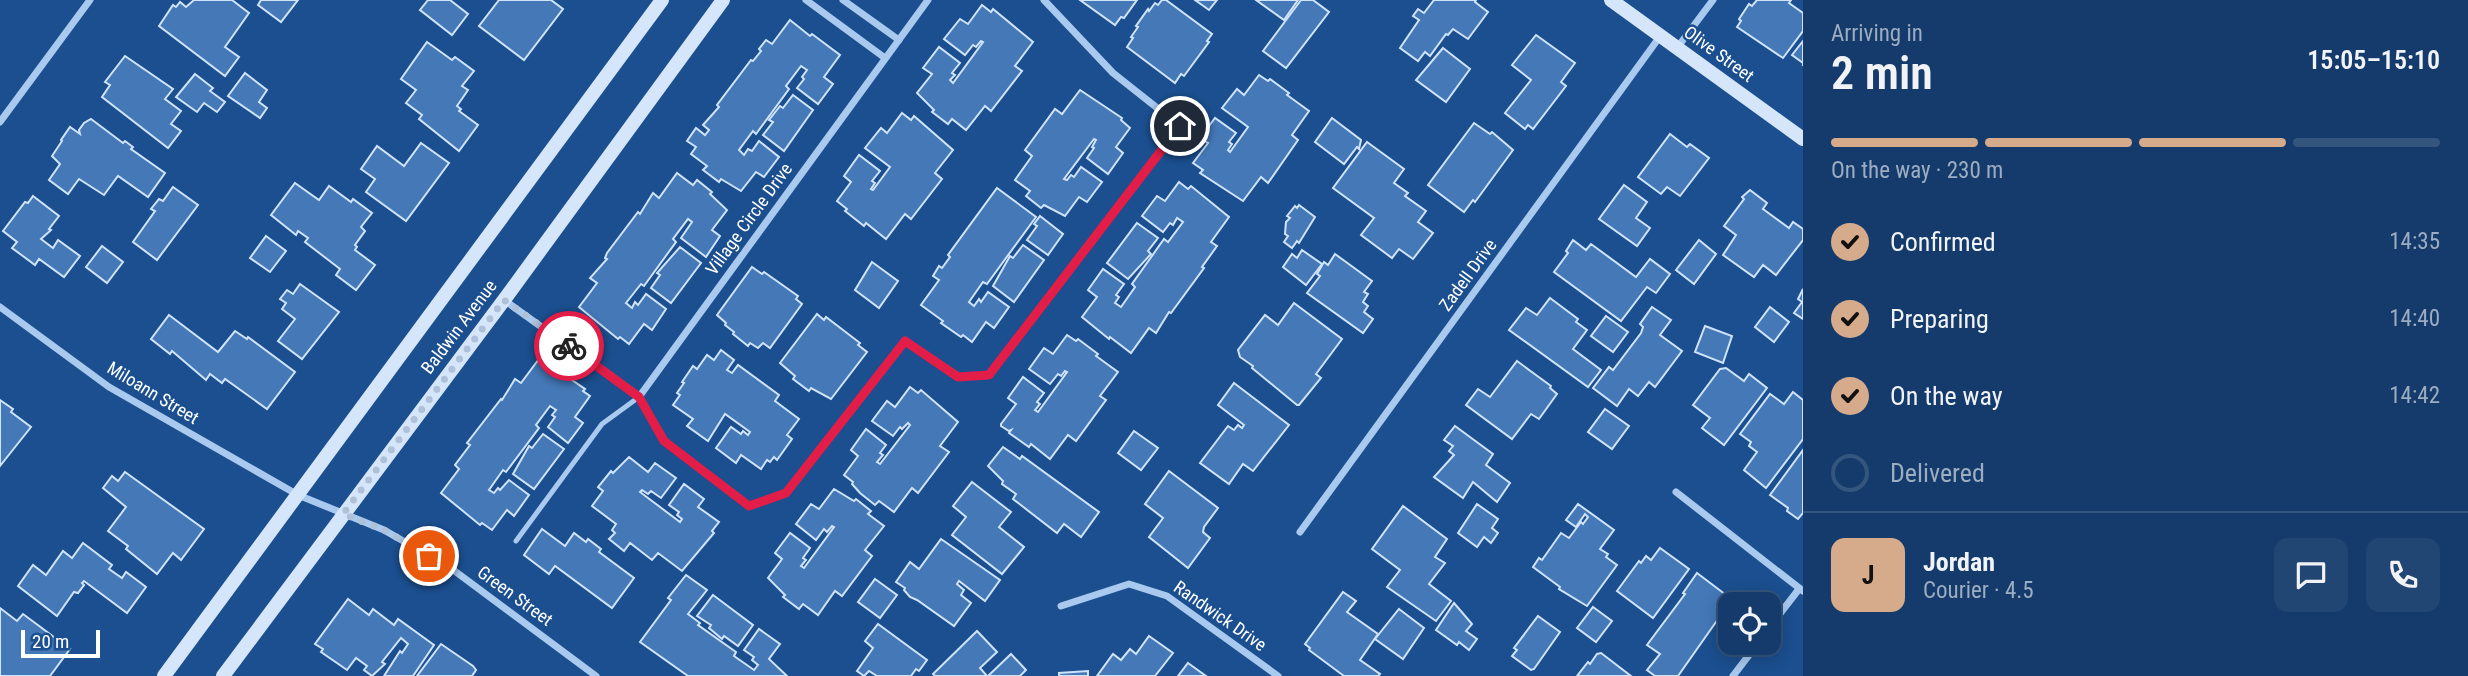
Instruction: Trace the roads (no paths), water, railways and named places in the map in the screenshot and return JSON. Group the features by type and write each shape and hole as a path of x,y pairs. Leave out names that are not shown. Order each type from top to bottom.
{"main road":[{"name":"Baldwin Avenue","path":"164,676 662,0"},
{"name":"Baldwin Avenue","path":"223,676 504,300 723,0"},
{"name":"Olive Street","path":"1611,0 1803,139"}],"street":[{"path":"0,122 90,0"},
{"path":"806,0 885,58"},
{"path":"843,0 899,40"},
{"name":"Village Circle Drive","path":"639,397 928,0"},
{"path":"504,300 639,397 664,441 749,506 786,493 905,341 958,377 989,375 1180,126 1113,73 1044,0"},
{"path":"1677,48 1713,0"},
{"name":"Zadell Drive","path":"1300,533 1661,35"},
{"name":"Miloann Street","path":"0,307 108,387 298,495"},
{"path":"1676,492 1801,590 1781,614"},
{"name":"Green Street","path":"298,495 384,530 452,569 596,676"},
{"name":"Randwick Drive","path":"1061,606 1129,584 1167,596 1278,676"},
{"path":"1733,676 1749,655"}],"lane":[{"path":"516,541 602,424 639,397"}]}
